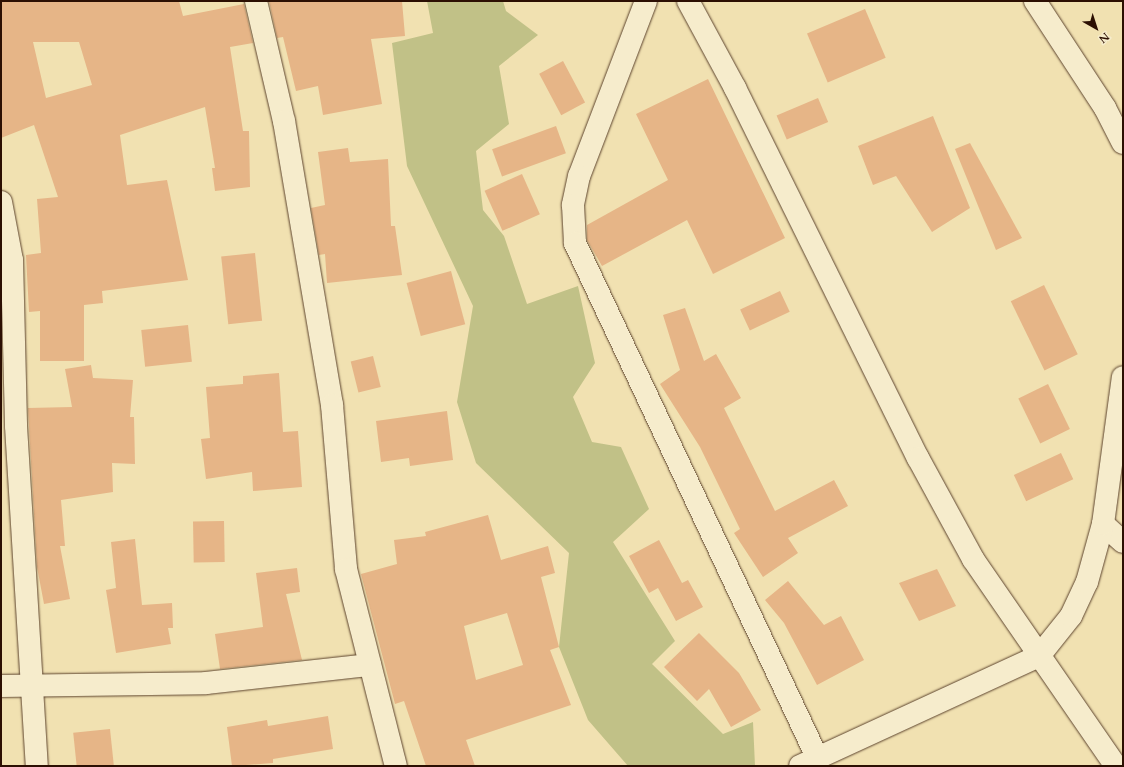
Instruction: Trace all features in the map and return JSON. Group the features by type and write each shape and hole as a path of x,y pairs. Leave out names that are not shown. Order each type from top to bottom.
{"street":[{"path":"256,1 284,121 332,405 346,569 396,766"},
{"path":"646,1 579,176 573,205 575,243 808,762 1039,656 1074,609 1087,582 1103,524 1123,377"},
{"path":"688,1 735,88 966,546 1039,656 1116,766"},
{"path":"1035,1 1105,108 1123,143"},
{"path":"1,202 12,260 16,426 34,688 37,766"},
{"path":"1103,524 1123,542"},
{"path":"1,686 34,688 206,683 370,665"}],"green space":[{"path":"427,1 503,1 506,11 538,35 499,66 509,124 476,151 483,210 504,236 527,304 578,286 595,363 573,397 592,442 621,447 649,509 613,542 675,641 652,664 723,734 753,722 755,766 628,766 588,720 559,647 569,553 476,463 457,402 473,306 407,166 392,43 433,33"}],"building":[{"path":"1,1 179,1 183,16 244,4 253,43 230,47 243,131 249,131 250,187 215,191 212,168 215,168 205,107 120,135 127,185 167,180 188,280 102,291 103,303 84,305 84,361 40,361 40,311 29,312 26,255 41,253 37,199 58,197 34,125 1,138","holes":["33,42 79,42 92,85 46,98"]},
{"path":"269,1 402,1 405,36 371,39 382,104 323,115 318,86 296,91 283,37 277,38"},
{"path":"865,9 886,58 828,82 807,34"},
{"path":"563,61 585,102 561,115 539,74"},
{"path":"708,79 785,238 713,274 687,220 602,266 587,240 587,225 668,180 636,114"},
{"path":"818,98 828,122 787,140 777,116"},
{"path":"933,116 970,208 932,232 896,176 873,185 858,146"},
{"path":"556,126 566,153 502,177 492,149"},
{"path":"970,143 1022,238 996,250 955,149"},
{"path":"348,148 350,162 388,159 391,226 395,226 402,275 327,283 325,254 319,255 311,208 325,205 318,152"},
{"path":"522,174 540,214 502,231 485,191"},
{"path":"255,253 262,321 228,324 221,257"},
{"path":"451,271 465,324 421,336 407,283"},
{"path":"1044,285 1078,354 1044,370 1011,301"},
{"path":"780,291 790,312 750,330 740,310"},
{"path":"685,308 704,361 716,354 741,398 724,408 775,511 834,480 848,506 788,538 798,553 763,577 734,533 740,529 700,447 660,384 680,370 663,315"},
{"path":"188,325 192,362 145,367 141,330"},
{"path":"373,356 381,387 358,393 351,362"},
{"path":"91,365 93,378 133,380 130,417 134,417 135,464 112,463 113,492 61,500 65,546 60,546 70,599 44,604 37,567 28,408 72,407 65,369"},
{"path":"279,373 283,432 298,431 302,487 253,491 252,472 206,479 201,439 210,438 206,387 243,384 243,376"},
{"path":"1048,384 1070,429 1040,443 1018,398"},
{"path":"447,411 453,460 410,466 409,458 381,462 376,421"},
{"path":"1061,453 1073,479 1026,501 1014,475"},
{"path":"488,515 501,560 548,546 555,573 541,577 559,647 550,650 571,705 466,740 475,766 426,766 404,701 395,704 361,574 397,564 394,540 426,536 425,532","holes":["507,613 523,665 476,680 464,626"]},
{"path":"224,521 225,562 194,563 193,522"},
{"path":"135,539 142,605 172,603 173,628 168,628 171,644 116,653 106,590 116,588 111,542"},
{"path":"659,540 682,583 688,580 703,607 676,621 658,588 649,593 629,556"},
{"path":"297,568 300,592 286,594 302,660 220,669 215,634 263,627 256,573"},
{"path":"937,569 956,606 919,621 899,583"},
{"path":"788,581 824,625 841,616 864,660 817,685 784,623 765,600"},
{"path":"699,633 739,673 761,710 731,727 709,689 697,701 664,667"},
{"path":"328,716 333,749 273,759 273,763 232,766 227,727 267,720 268,726"},
{"path":"110,729 114,766 77,766 73,733"}]}
